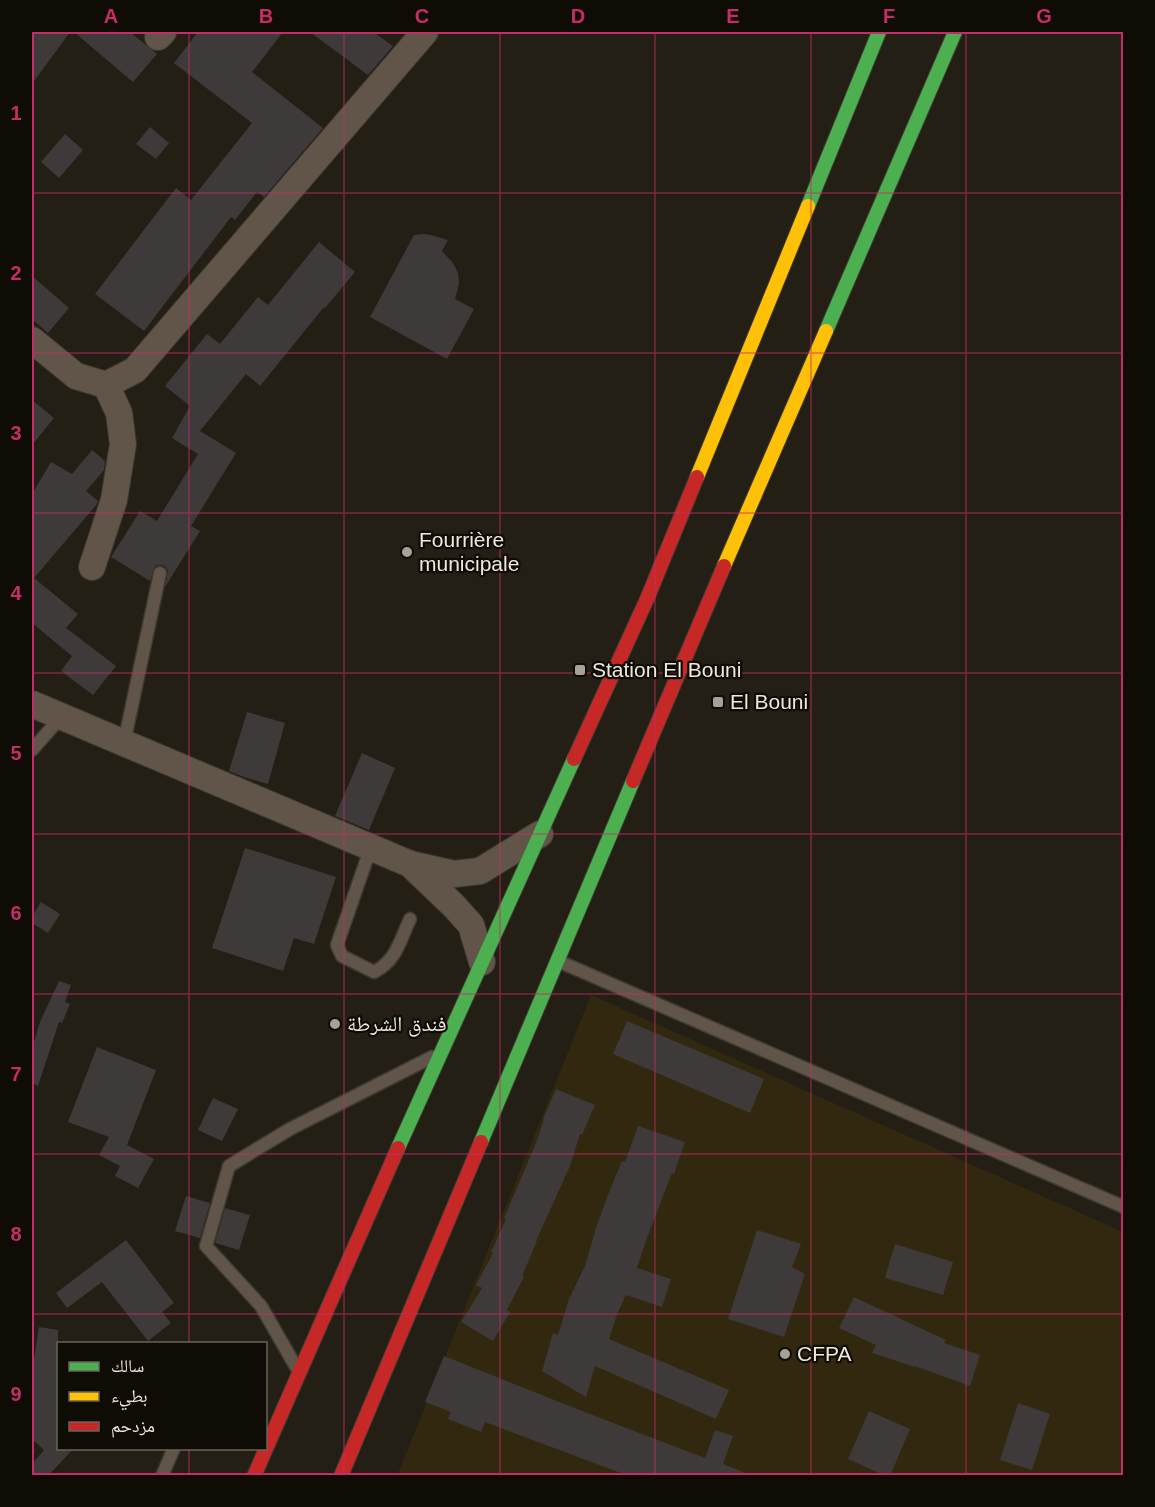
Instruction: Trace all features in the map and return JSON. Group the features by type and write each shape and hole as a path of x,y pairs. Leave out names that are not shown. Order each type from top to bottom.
{"highway":[{"path":"268,1437 647,599 879,32"},
{"path":"340,1476 690,646 955,32"},
{"path":"254,1476 263,1450"}],"street":[{"path":"32,340 76,376 106,385 135,370 425,32"},
{"path":"92,567 114,500 123,444 119,413 106,385"},
{"path":"32,704 410,864 454,874 480,871 540,834"},
{"path":"410,864 471,925 482,962"}],"lane":[{"path":"124,743 160,573"},
{"path":"32,750 62,716"},
{"path":"371,848 337,945 342,956 374,972 384,967 392,959 410,919"},
{"path":"557,961 1124,1207"},
{"path":"299,1372 261,1306 206,1246 229,1166 290,1129 441,1052"},
{"path":"162,1476 174,1450"}],"shaded area":[{"name":"CFPA","path":"591,995 1123,1232 1123,1475 397,1476"}],"building":[{"path":"32,32 70,32 32,84"},
{"path":"74,32 130,32 157,54 133,82"},
{"path":"198,32 283,32 252,72 323,128 264,197 257,192 235,220 231,217 144,331 95,294 176,188 191,200 252,123 174,63"},
{"path":"310,32 373,32 393,46 368,75"},
{"path":"150,127 169,143 156,159 136,144"},
{"path":"65,134 83,150 59,178 41,162"},
{"path":"424,234 448,240 442,251 453,263 458,273 459,284 455,299 474,309 447,359 370,317 414,235"},
{"path":"319,242 355,272 260,386 246,374 200,431 236,453 191,526 200,531 165,587 168,571 162,565 154,568 150,581 111,557 140,511 157,521 198,454 172,438 190,406 165,386 207,334 220,344 258,297 268,305"},
{"path":"32,276 69,308 48,333 32,319"},
{"path":"32,400 54,418 32,445"},
{"path":"92,450 105,461 104,470 86,491 98,501 97,504 34,578 78,614 66,628 116,666 93,695 61,671 72,656 32,623 32,494 51,462 72,474"},
{"path":"247,712 285,723 268,784 229,771"},
{"path":"362,753 395,768 369,830 335,816"},
{"path":"245,848 336,877 314,944 294,938 283,971 212,948"},
{"path":"41,902 60,914 48,933 32,923 32,917"},
{"path":"59,981 71,985 65,1002 70,1004 62,1023 59,1022 38,1086 32,1083 32,1049 40,1022"},
{"path":"627,1021 764,1079 750,1113 613,1054"},
{"path":"97,1047 156,1070 127,1145 154,1159 138,1188 115,1176 120,1166 99,1155 109,1137 68,1122"},
{"path":"556,1089 595,1105 582,1135 580,1134 570,1166 536,1241 522,1276 524,1277 507,1310 510,1312 493,1341 461,1322 482,1288 476,1285 493,1253 491,1252 506,1219 504,1218"},
{"path":"213,1098 238,1109 222,1141 198,1130"},
{"path":"638,1126 685,1142 637,1268 671,1279 662,1307 626,1295 609,1339 729,1390 716,1419 595,1366 586,1397 542,1371 553,1333 558,1335 569,1299 585,1266 608,1195 622,1161 625,1162"},
{"path":"186,1196 210,1203 200,1238 175,1231"},
{"path":"225,1208 250,1215 239,1250 215,1243"},
{"path":"757,1230 801,1244 792,1267 805,1274 784,1337 728,1319"},
{"path":"126,1240 174,1303 162,1312 171,1323 148,1341 102,1282 67,1308 56,1293"},
{"path":"895,1244 953,1262 943,1295 885,1278"},
{"path":"854,1297 946,1340 944,1343 980,1355 970,1386 872,1353 876,1345 839,1328"},
{"path":"39,1327 58,1330 57,1450 72,1450 48,1476 32,1476 32,1464 44,1450 32,1439 32,1372"},
{"path":"444,1356 705,1458 715,1430 733,1436 723,1464 748,1474 747,1476 629,1476 485,1422 481,1432 448,1419 451,1412 425,1402"},
{"path":"1018,1403 1050,1414 1032,1470 1000,1460"},
{"path":"869,1411 910,1429 890,1476 848,1459"}],"traffic: fast":[{"path":"808,206 879,32"},
{"path":"826,331 955,32"},
{"path":"398,1148 574,759"},
{"path":"481,1142 633,781"}],"traffic: slow":[{"path":"697,477 808,206"},
{"path":"724,566 826,331"}],"traffic: jam":[{"path":"574,759 647,599 697,477"},
{"path":"633,781 724,566"},
{"path":"341,1476 481,1142"},
{"path":"267,1446 398,1148"},
{"path":"254,1476 265,1450"}],"place":[{"name":"Fourrière municipale","path":"407,552"},
{"name":"Station El Bouni","path":"580,670"},
{"name":"El Bouni","path":"718,702"},
{"name":"فندق الشرطة","path":"335,1024"},
{"name":"CFPA","path":"785,1354"}]}
